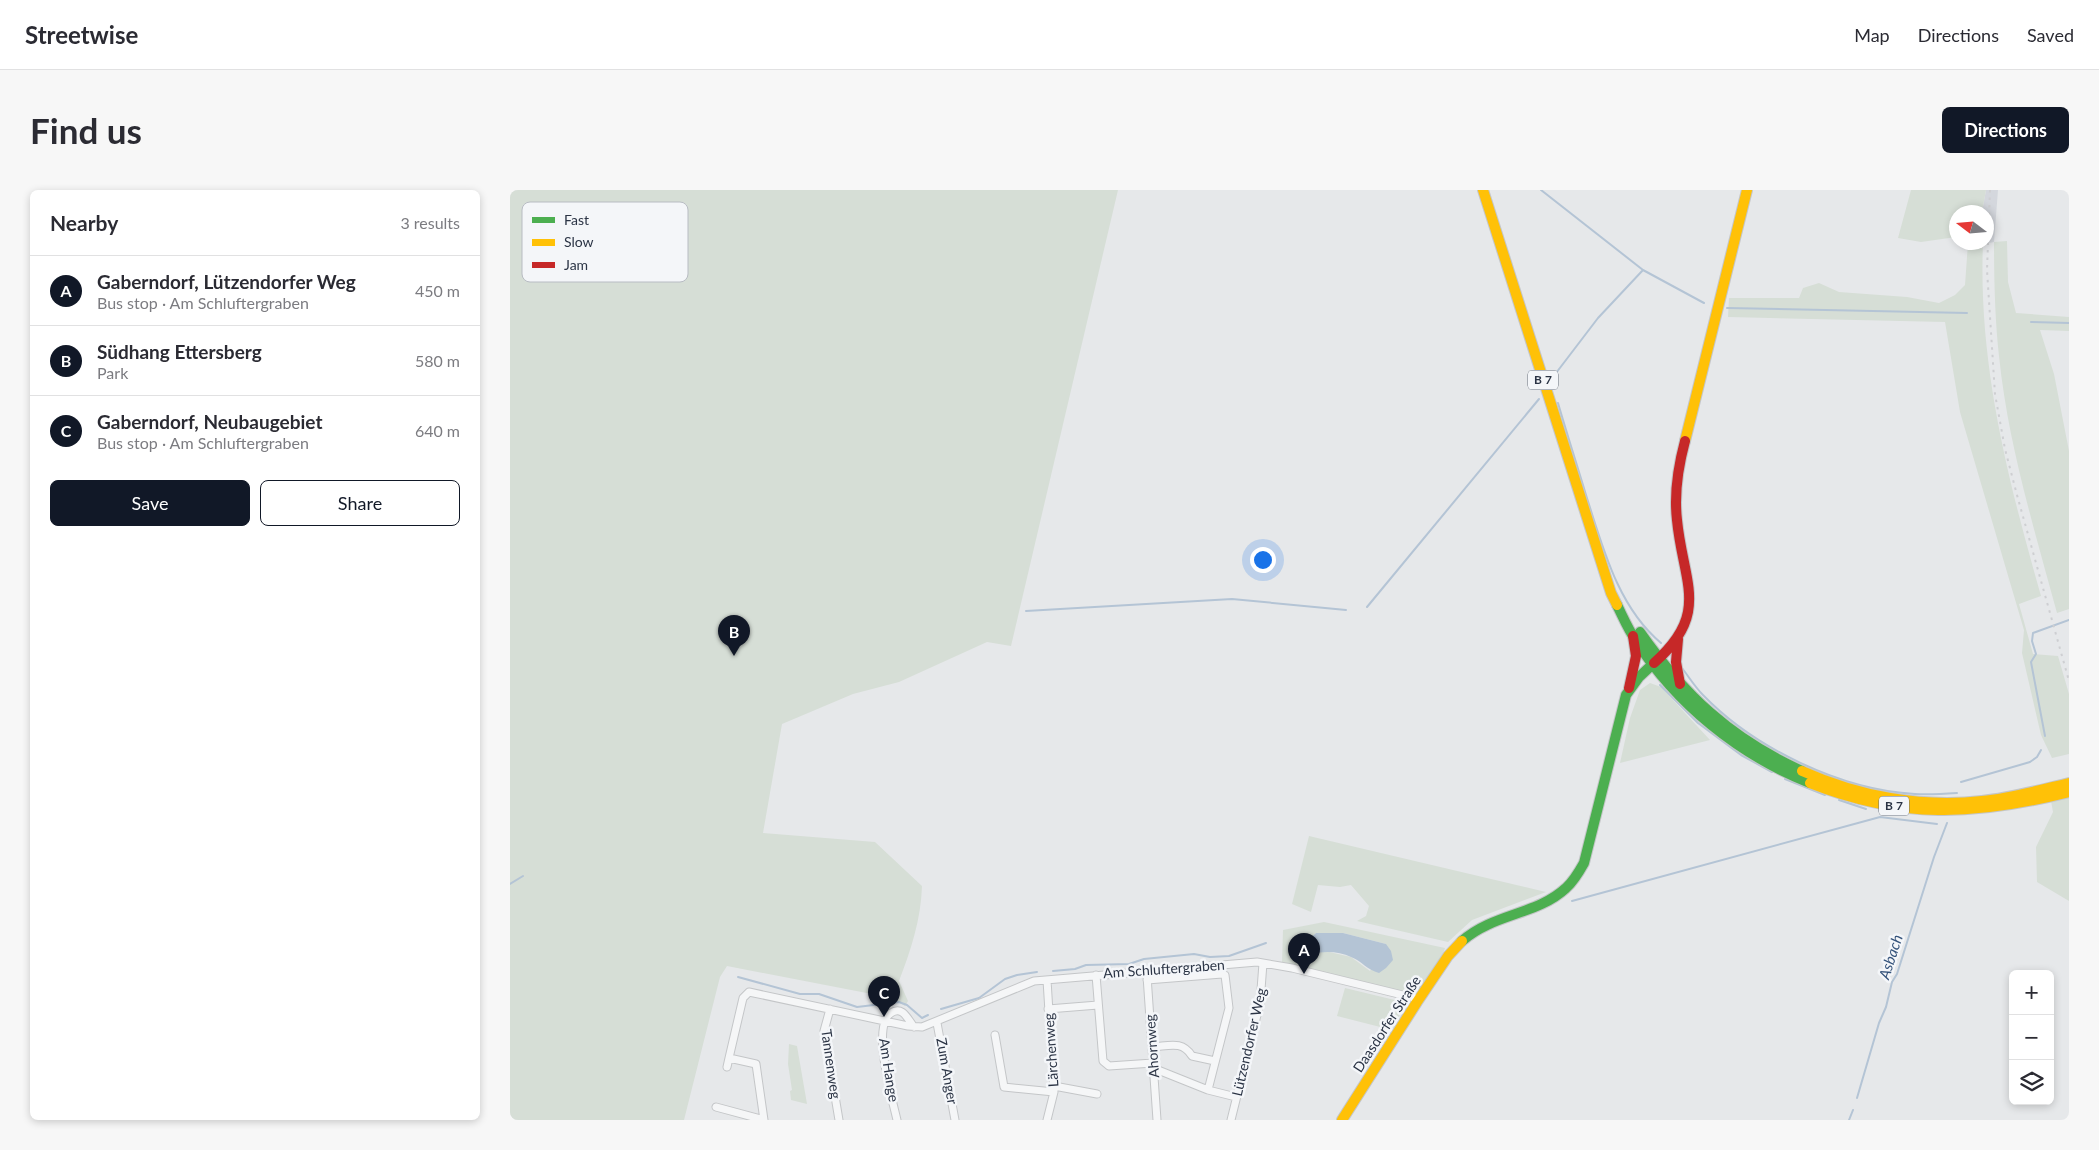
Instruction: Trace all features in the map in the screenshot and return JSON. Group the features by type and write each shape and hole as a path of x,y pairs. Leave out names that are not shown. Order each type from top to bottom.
{"main road":[{"name":"B 7","path":"1483,190 1615,603 1633,635 1656,662 1709,712 1760,749 1802,772 1854,790 1906,800 1966,802 2018,795 2069,783"},
{"path":"1628,689 1678,639 1687,620 1691,596 1691,580 1677,526 1676,491 1679,464 1747,190"},
{"name":"B 7","path":"1604,570 1656,662 1684,702 1702,720 1730,741 1798,779 1852,798 1904,808 1938,811 1969,811 2022,804 2069,792"},
{"name":"Daasdorfer Straße","path":"1342,1120 1419,999 1457,945 1470,934 1494,920 1539,906 1555,898 1577,876 1587,854 1620,716 1636,662 1633,635"},
{"path":"1678,639 1676,662 1681,685"}],"street":[{"name":"Am Schluftergraben","path":"730,1058 743,998 749,992 914,1027 922,1027 937,1023 1024,984 1096,974 1263,962 1419,999"},
{"name":"Lützendorfer Weg","path":"1230,1120 1260,1003 1263,962"},
{"name":"Ahornweg","path":"1146,971 1157,1120"},
{"path":"1096,974 1103,1061 1105,1065 1153,1066 1208,1090 1236,1097"},
{"path":"1147,980 1225,975 1229,1008 1208,1090"},
{"name":"Lärchenweg","path":"1047,980 1054,1089 1047,1120"},
{"path":"1048,1009 1098,1005"},
{"name":"Tannenweg","path":"830,1009 824,1031 839,1120"},
{"path":"885,1021 896,1010 905,1014 914,1027"},
{"name":"Am Hange","path":"885,1021 881,1041 896,1120"},
{"name":"Zum Anger","path":"937,1023 955,1120"},
{"path":"996,1035 1004,1088 1054,1089 1097,1094"},
{"path":"1152,1046 1180,1045 1187,1048 1192,1056 1215,1061"},
{"path":"716,1107 764,1120 756,1064 730,1058 727,1067"},
{"path":"731,1120 734,1112"}],"shaded area":[{"path":"510,190 1118,190 1011,646 987,642 899,682 853,694 782,724 763,833 875,842 922,886 915,934 899,981 908,1001 905,1006 898,1002 892,993 877,995 727,966 720,977 684,1120 510,1120"},
{"path":"1911,190 1986,190 1983,205 1949,205 1949,238 1921,242 1898,238"},
{"path":"1986,190 1998,190 1994,242 1994,205 1983,205"},
{"path":"2007,241 2008,282 2016,313 2069,317 2069,331 2040,330 2054,374 2069,451 2069,609 2057,613 2015,454 2003,389 1997,328 1994,242"},
{"path":"1968,250 1983,250 1985,333 1990,377 2017,509 2041,596 2019,604 2033,654 2058,656 2069,694 2069,754 2052,758 2041,735 2022,653 2024,630 1960,412 1945,322 1728,317 1729,298 1799,298 1803,288 1819,283 1839,292 1907,297 1939,303 1955,295 1965,285"},
{"path":"1650,683 1661,687 1710,740 1620,763 1630,718 1640,690"},
{"path":"2069,796 2069,901 2037,882 2036,847 2053,812 2051,801"},
{"path":"1309,836 1546,892 1472,920 1448,942 1357,921 1366,916 1369,906 1351,885 1340,887 1318,885 1311,912 1292,904"},
{"path":"1324,922 1445,948 1441,959 1418,992 1404,992 1282,963 1283,930","holes":["1316,933 1343,933 1386,944 1370,971 1351,957 1325,951 1305,943"]},
{"path":"1345,988 1403,1002 1404,1007 1392,1030 1337,1016"},
{"path":"789,1044 797,1046 807,1104 791,1100 790,1091 792,1090 788,1064"}],"water":[{"path":"1316,933 1343,933 1386,944 1391,951 1393,960 1379,973 1346,955 1326,952 1311,954 1306,951 1305,943"}],"waterway":[{"path":"1541,190 1643,270"},
{"path":"1553,377 1598,318 1643,270 1704,303"},
{"path":"1727,308 1967,313"},
{"path":"2031,322 2069,323"},
{"path":"1367,607 1539,399"},
{"path":"1558,403 1599,535 1614,575 1634,612 1661,643"},
{"path":"1026,611 1232,599 1346,610"},
{"name":"Asbach","path":"2045,736 2031,662 2036,654 2032,641 2033,633 2069,620"},
{"path":"1682,668 1700,692 1724,714 1773,749 1800,763 1829,775 1887,791 1920,794 1957,793"},
{"path":"1660,685 1698,723 1741,755 1772,772"},
{"name":"Asbach","path":"1961,782 2030,762 2037,757 2041,750"},
{"path":"1785,779 1825,795"},
{"path":"1839,800 1866,809"},
{"path":"1572,901 1880,817 1937,824"},
{"name":"Asbach","path":"1857,1098 1892,982 1897,974 1934,857 1947,823"},
{"path":"510,884 523,876"},
{"path":"1053,971 1075,969 1086,965 1129,964 1144,959 1194,954 1210,957 1229,956 1266,943"},
{"path":"941,1009 979,998 1005,979 1037,972"},
{"path":"738,977 800,994 819,994 857,1007 899,1002 907,1005 922,1018 928,1015"},
{"name":"Asbach","path":"1849,1120 1853,1110"}],"railway":[{"path":"1990,190 1987,270 1995,394 2005,449 2069,681"}],"traffic: fast":[{"path":"1617,605 1632,635 1651,663 1690,706 1711,725 1758,758 1810,783"},
{"path":"1640,632 1674,676 1711,713 1753,745 1802,771"},
{"path":"1462,941 1488,925 1555,897 1576,876 1584,863 1626,695 1639,677 1654,663"}],"traffic: slow":[{"path":"1483,190 1611,593 1617,605"},
{"path":"1685,441 1747,190"},
{"path":"1802,771 1823,780 1867,793 1890,798 1936,803 1993,800 2069,783"},
{"path":"1810,783 1844,795 1876,803 1938,810 2001,806 2069,792"},
{"path":"1342,1120 1417,1002 1448,956 1462,941"}],"traffic: jam":[{"path":"1654,663 1672,645 1682,628 1688,612 1689,596 1677,520 1676,500 1676,490 1685,441"},
{"path":"1629,688 1636,656 1633,636"},
{"path":"1678,639 1676,662 1680,684"}],"place":[{"name":"Südhang Ettersberg","path":"734,656"},
{"name":"Gaberndorf, Lützendorfer Weg","path":"1304,974"},
{"name":"Gaberndorf, Neubaugebiet","path":"884,1017"}]}
